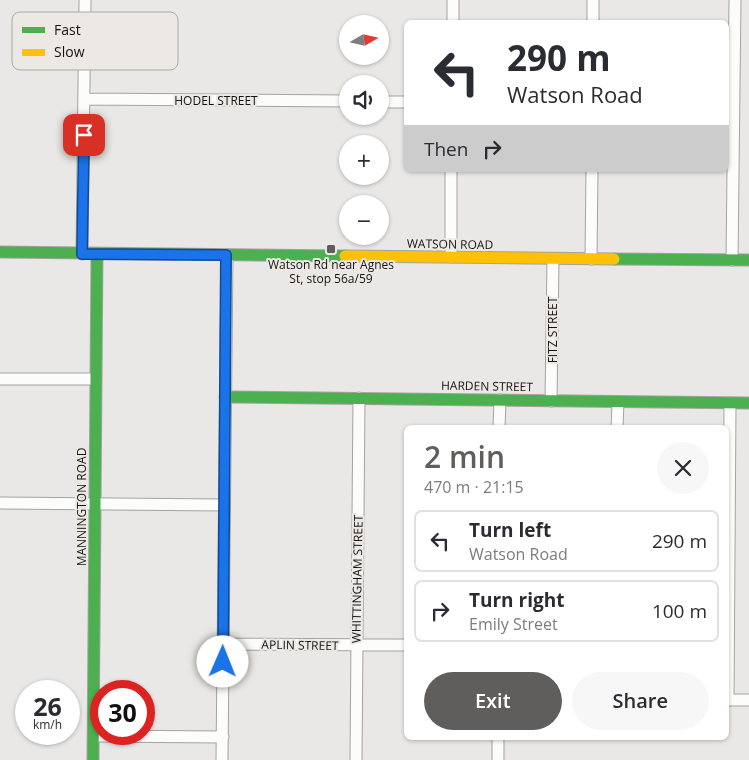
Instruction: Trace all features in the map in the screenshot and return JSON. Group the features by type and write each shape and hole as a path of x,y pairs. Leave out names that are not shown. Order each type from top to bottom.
{"street":[{"path":"453,0 453,20"},
{"path":"593,0 593,20"},
{"path":"732,260 735,0"},
{"path":"82,254 85,70"},
{"name":"HODEL STREET","path":"85,99 339,102"},
{"path":"389,102 404,102"},
{"path":"451,172 451,257"},
{"path":"591,259 592,172"},
{"name":"WATSON ROAD","path":"0,252 749,260"},
{"name":"MANNINGTON ROAD","path":"94,680 97,254"},
{"path":"222,760 226,255"},
{"name":"FITZ STREET","path":"552,401 553,259"},
{"path":"0,379 96,379"},
{"name":"HARDEN STREET","path":"225,396 749,403"},
{"name":"WHITTINGHAM STREET","path":"356,760 359,398"},
{"path":"499,425 500,400"},
{"path":"617,425 618,402"},
{"path":"729,503 730,404"},
{"path":"0,503 224,505"},
{"name":"APLIN STREET","path":"224,644 404,645"},
{"path":"729,700 749,700"},
{"path":"155,736 222,737"},
{"path":"498,740 498,760"},
{"name":"MANNINGTON ROAD","path":"93,760 94,745"}],"traffic: fast":[{"path":"0,252 345,256"},
{"path":"93,760 97,254"},
{"path":"614,259 749,260"},
{"path":"225,397 749,403"}],"traffic: slow":[{"path":"345,256 614,259"}],"place":[{"name":"Watson Rd near Agnes St, stop 56a/59","path":"331,249"}],"route":[{"path":"84,135 82,254 226,255 223,662"}]}
